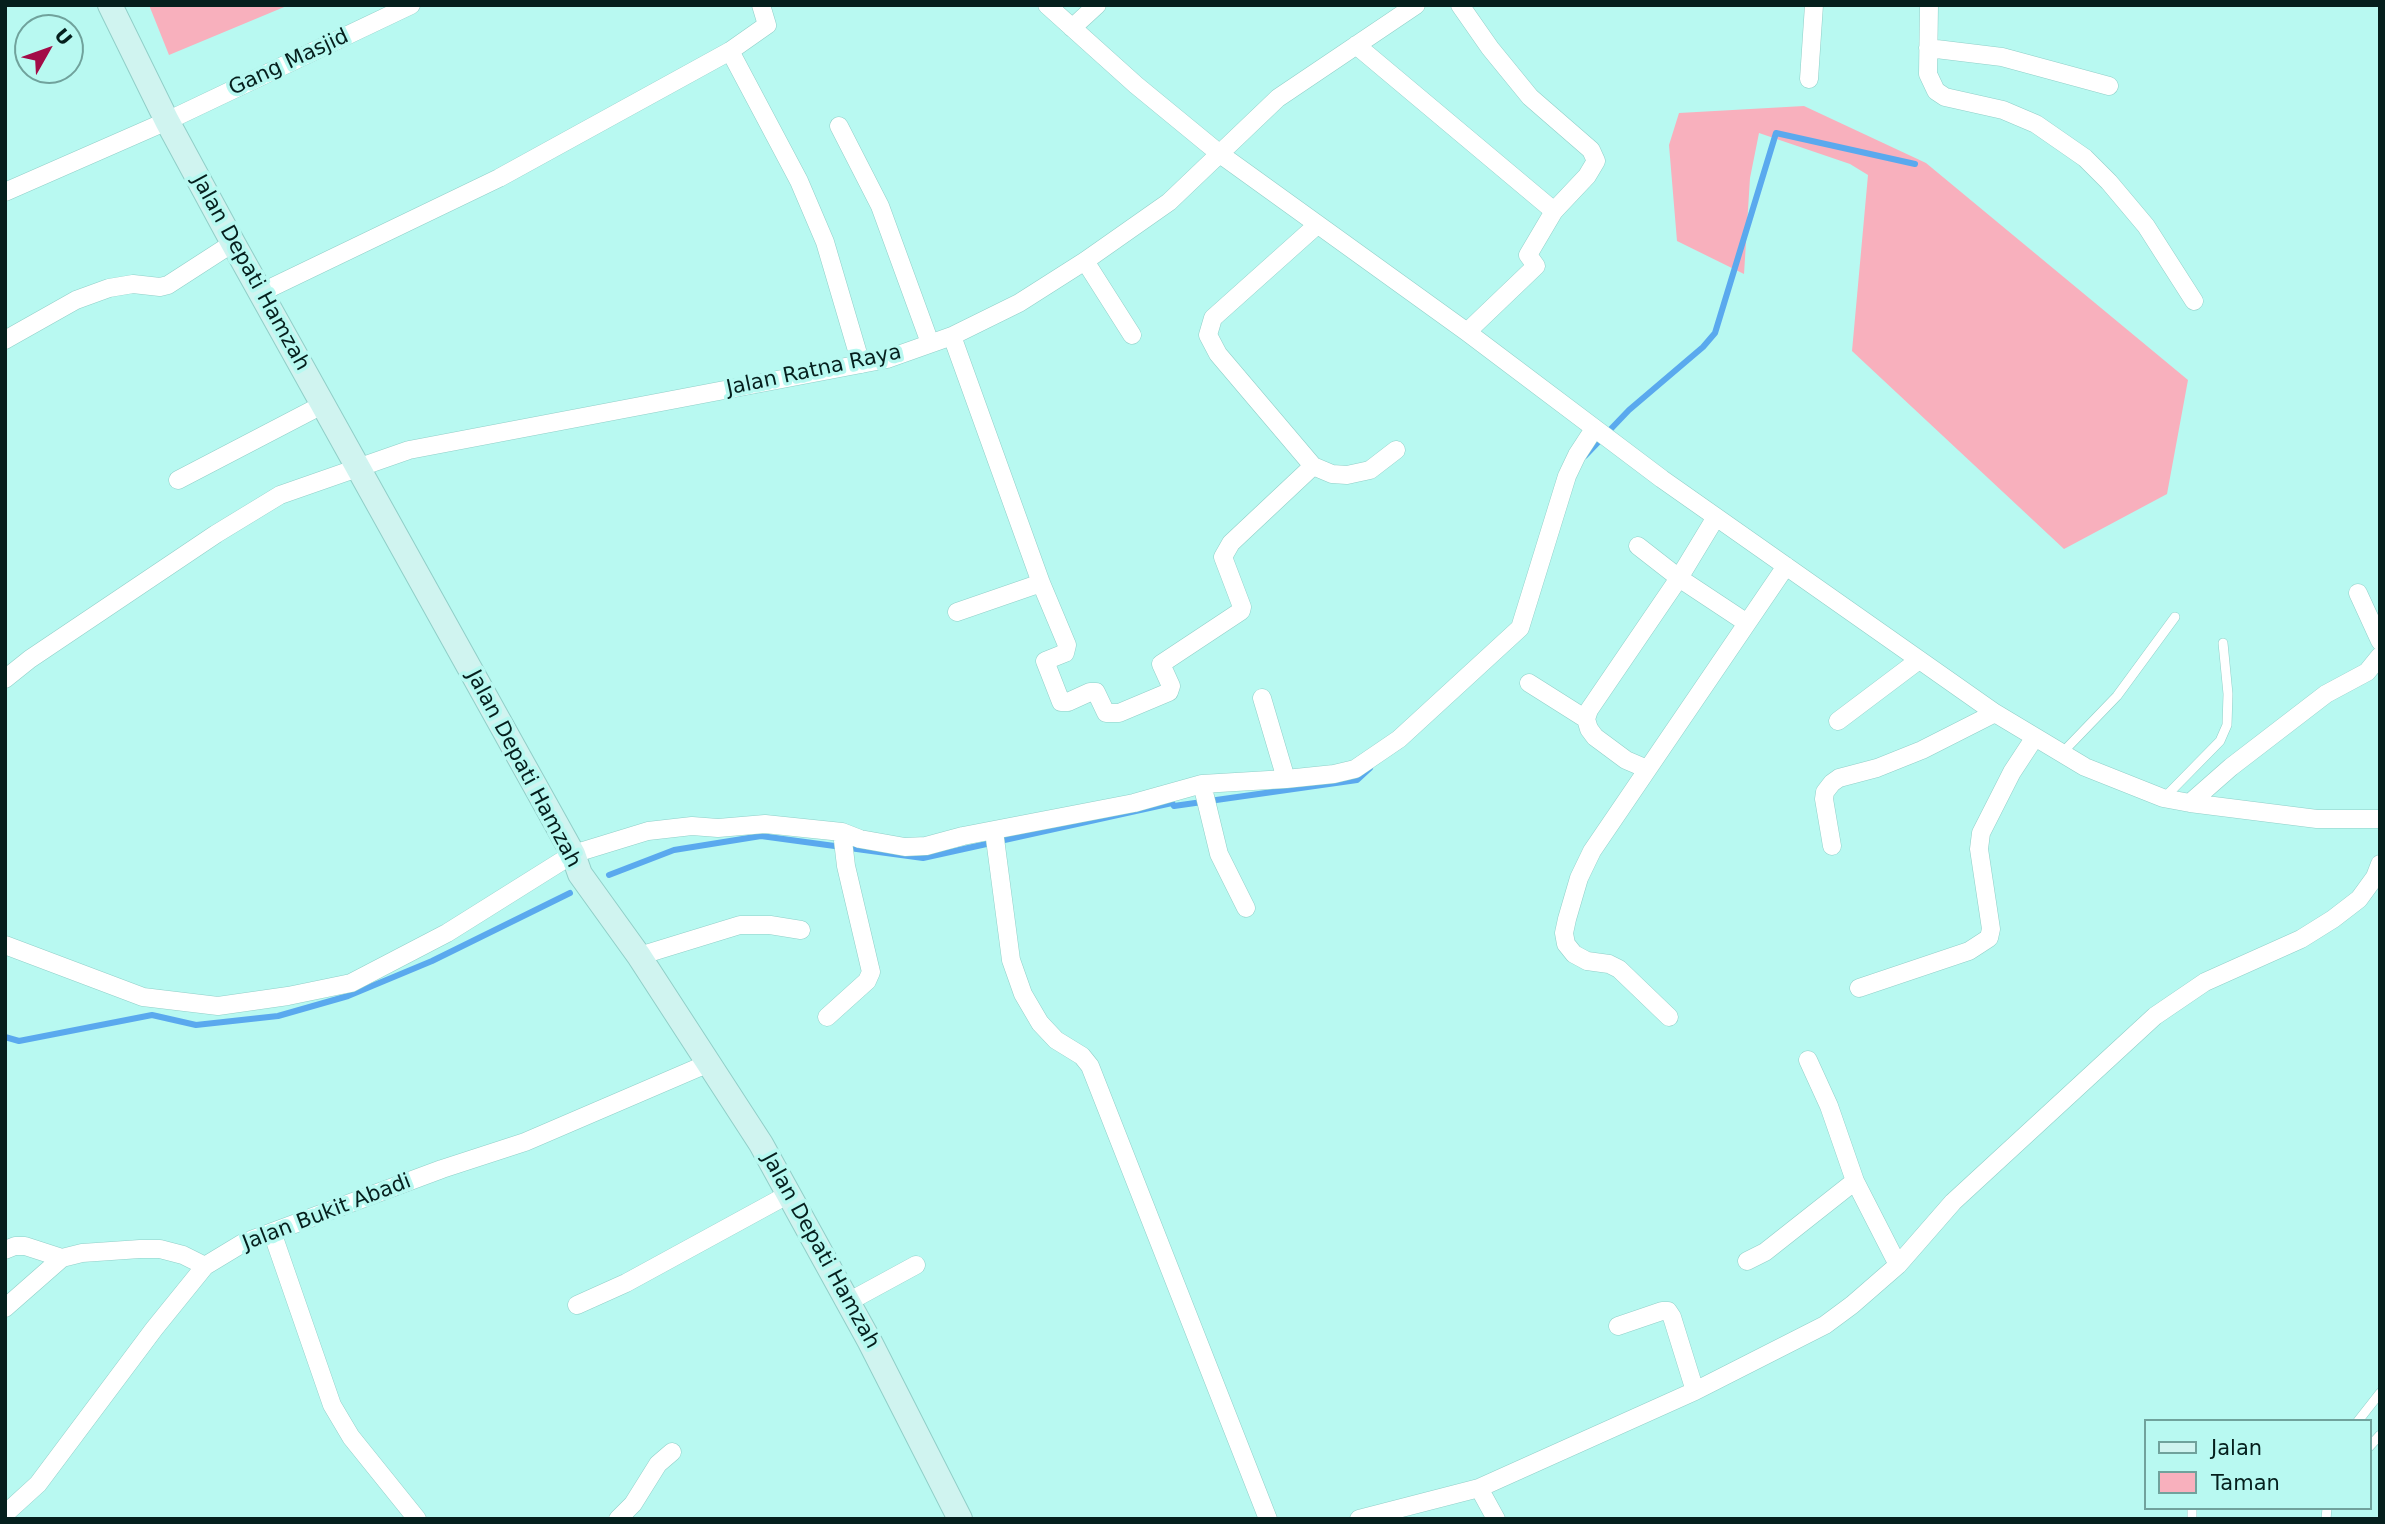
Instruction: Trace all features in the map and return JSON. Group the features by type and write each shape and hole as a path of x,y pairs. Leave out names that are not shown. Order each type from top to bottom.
{"main road":[{"name":"Jalan Depati Hamzah","path":"110,5 167,121 260,293 573,854 580,874 639,956 761,1144 848,1302 960,1519"}],"street":[{"name":"Gang Masjid","path":"5,192 167,121 411,5"},
{"path":"260,293 499,178 730,51 767,25 761,5"},
{"path":"1047,5 1136,85 1220,154 1467,332 1599,433 1995,713 2085,767 2163,798 2317,819 2380,819"},
{"path":"1072,28 1097,5"},
{"name":"Jalan Ratna Raya","path":"5,679 30,659 280,495 357,467 409,450 887,359 952,336 1019,303 1169,202 1278,98 1416,5"},
{"path":"1460,5 1490,48 1530,97 1594,155 1594,166 1554,211 1528,255 1536,266 1467,332"},
{"path":"1809,79 1814,5"},
{"path":"1929,5 1928,74 1936,91 1945,97 2003,110 2036,124 2085,158 2146,226 2194,300"},
{"path":"1356,45 1554,211"},
{"path":"1928,48 2001,57 2109,86"},
{"path":"730,51 799,181 825,242 861,364"},
{"path":"839,126 880,206 930,343"},
{"path":"1317,225 1213,318 1208,335 1218,354 1313,466 1332,474 1347,475 1370,470 1396,450"},
{"path":"5,340 76,300 109,288 133,284 160,287 167,285 233,243"},
{"path":"1085,261 1132,335"},
{"path":"952,336 1041,583 1067,645 1065,653 1045,661 1061,702 1096,692 1106,713 1119,713 1169,692 1171,686 1161,664 1241,611 1242,607 1223,557 1231,543 1313,466"},
{"path":"178,480 322,405"},
{"path":"5,945 143,997 218,1006 351,983 447,933 573,854 648,831 692,826 718,828 765,824 905,847 926,846 963,836 995,835 1134,803 1204,791 1220,785 1334,774 1355,769 1399,739 1520,628 1567,476 1577,455 1599,433"},
{"path":"1647,769 1609,749 1589,729 1586,719 1589,710 1679,578 1716,517"},
{"path":"1638,545 1679,578 1747,623"},
{"path":"1669,1017 1619,969 1609,964 1587,961 1574,954 1566,944 1564,933 1584,865 1786,566"},
{"path":"957,612 1041,583"},
{"path":"2358,593 2380,641"},
{"path":"2190,803 2231,766 2326,694 2367,672 2380,656"},
{"path":"1838,721 1919,660"},
{"path":"1528,683 1586,719"},
{"path":"1262,698 1286,779"},
{"path":"1832,846 1824,799 1825,792 1832,783 1839,778 1877,768 1922,750 1995,713"},
{"path":"1859,988 1969,951 1989,938 1991,929 1979,849 1981,833 2012,772 2035,737"},
{"path":"1204,791 1219,854 1246,908"},
{"path":"995,835 1011,960 1023,993 1040,1023 1056,1040 1082,1056 1090,1066 1268,1519"},
{"path":"827,1017 867,981 871,972 842,838"},
{"path":"1359,1519 1479,1488 1695,1391 1814,1331 1852,1305 1898,1265 1953,1202 2155,1016 2205,982 2301,939 2333,919 2359,899 2375,877 2380,864"},
{"path":"639,956 740,925 770,925 801,930"},
{"path":"1808,1060 1820,1082 1855,1181 1898,1265"},
{"name":"Jalan Bukit Abadi","path":"5,1514 38,1484 154,1329 205,1266 243,1243 442,1169 525,1142 709,1063"},
{"path":"1747,1261 1765,1252 1855,1181"},
{"path":"577,1305 626,1283 789,1194"},
{"path":"272,1233 332,1405 351,1437 417,1519"},
{"path":"5,1250 26,1246 62,1258"},
{"path":"5,1307 62,1258 82,1253 160,1250 183,1255 205,1266"},
{"path":"848,1302 916,1265"},
{"path":"1618,1326 1668,1311 1695,1391"},
{"path":"618,1519 633,1504 658,1464 671,1452"},
{"path":"1479,1488 1496,1519"}],"lane":[{"path":"2062,753 2117,696 2175,617"},
{"path":"2163,798 2220,741 2227,725 2228,694 2223,643"},
{"path":"2360,1419 2380,1393"}],"green space":[{"path":"149,5 289,5 169,55"},
{"path":"1804,106 1926,163 2188,380 2167,494 2064,549 1852,351 1868,175 1850,164 1759,133 1750,178 1744,274 1677,241 1669,145 1679,113"}],"waterway":[{"path":"1585,456 1629,410 1703,347 1715,333 1776,133 1915,164"},
{"path":"609,875 674,850 761,836 923,858 1172,803 1174,806 1357,780 1370,768"},
{"path":"5,1037 19,1041 152,1015 196,1025 278,1016 348,996 432,961 570,893"}]}
